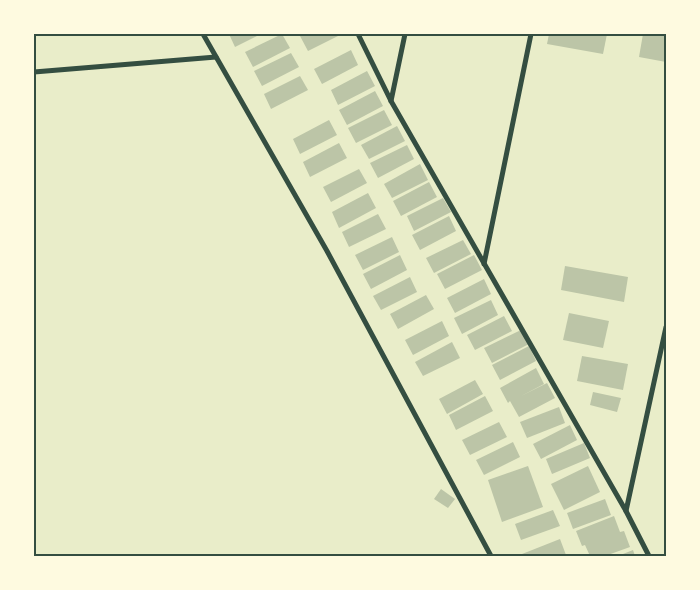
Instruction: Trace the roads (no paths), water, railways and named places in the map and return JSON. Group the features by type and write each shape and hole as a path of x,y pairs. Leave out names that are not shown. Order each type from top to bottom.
{"street":[{"path":"203,34 327,251 491,556"},
{"path":"358,34 391,102 626,511 649,556"},
{"path":"391,102 405,34"},
{"path":"484,265 531,34"},
{"path":"34,72 216,57"},
{"path":"626,511 666,327"}]}
